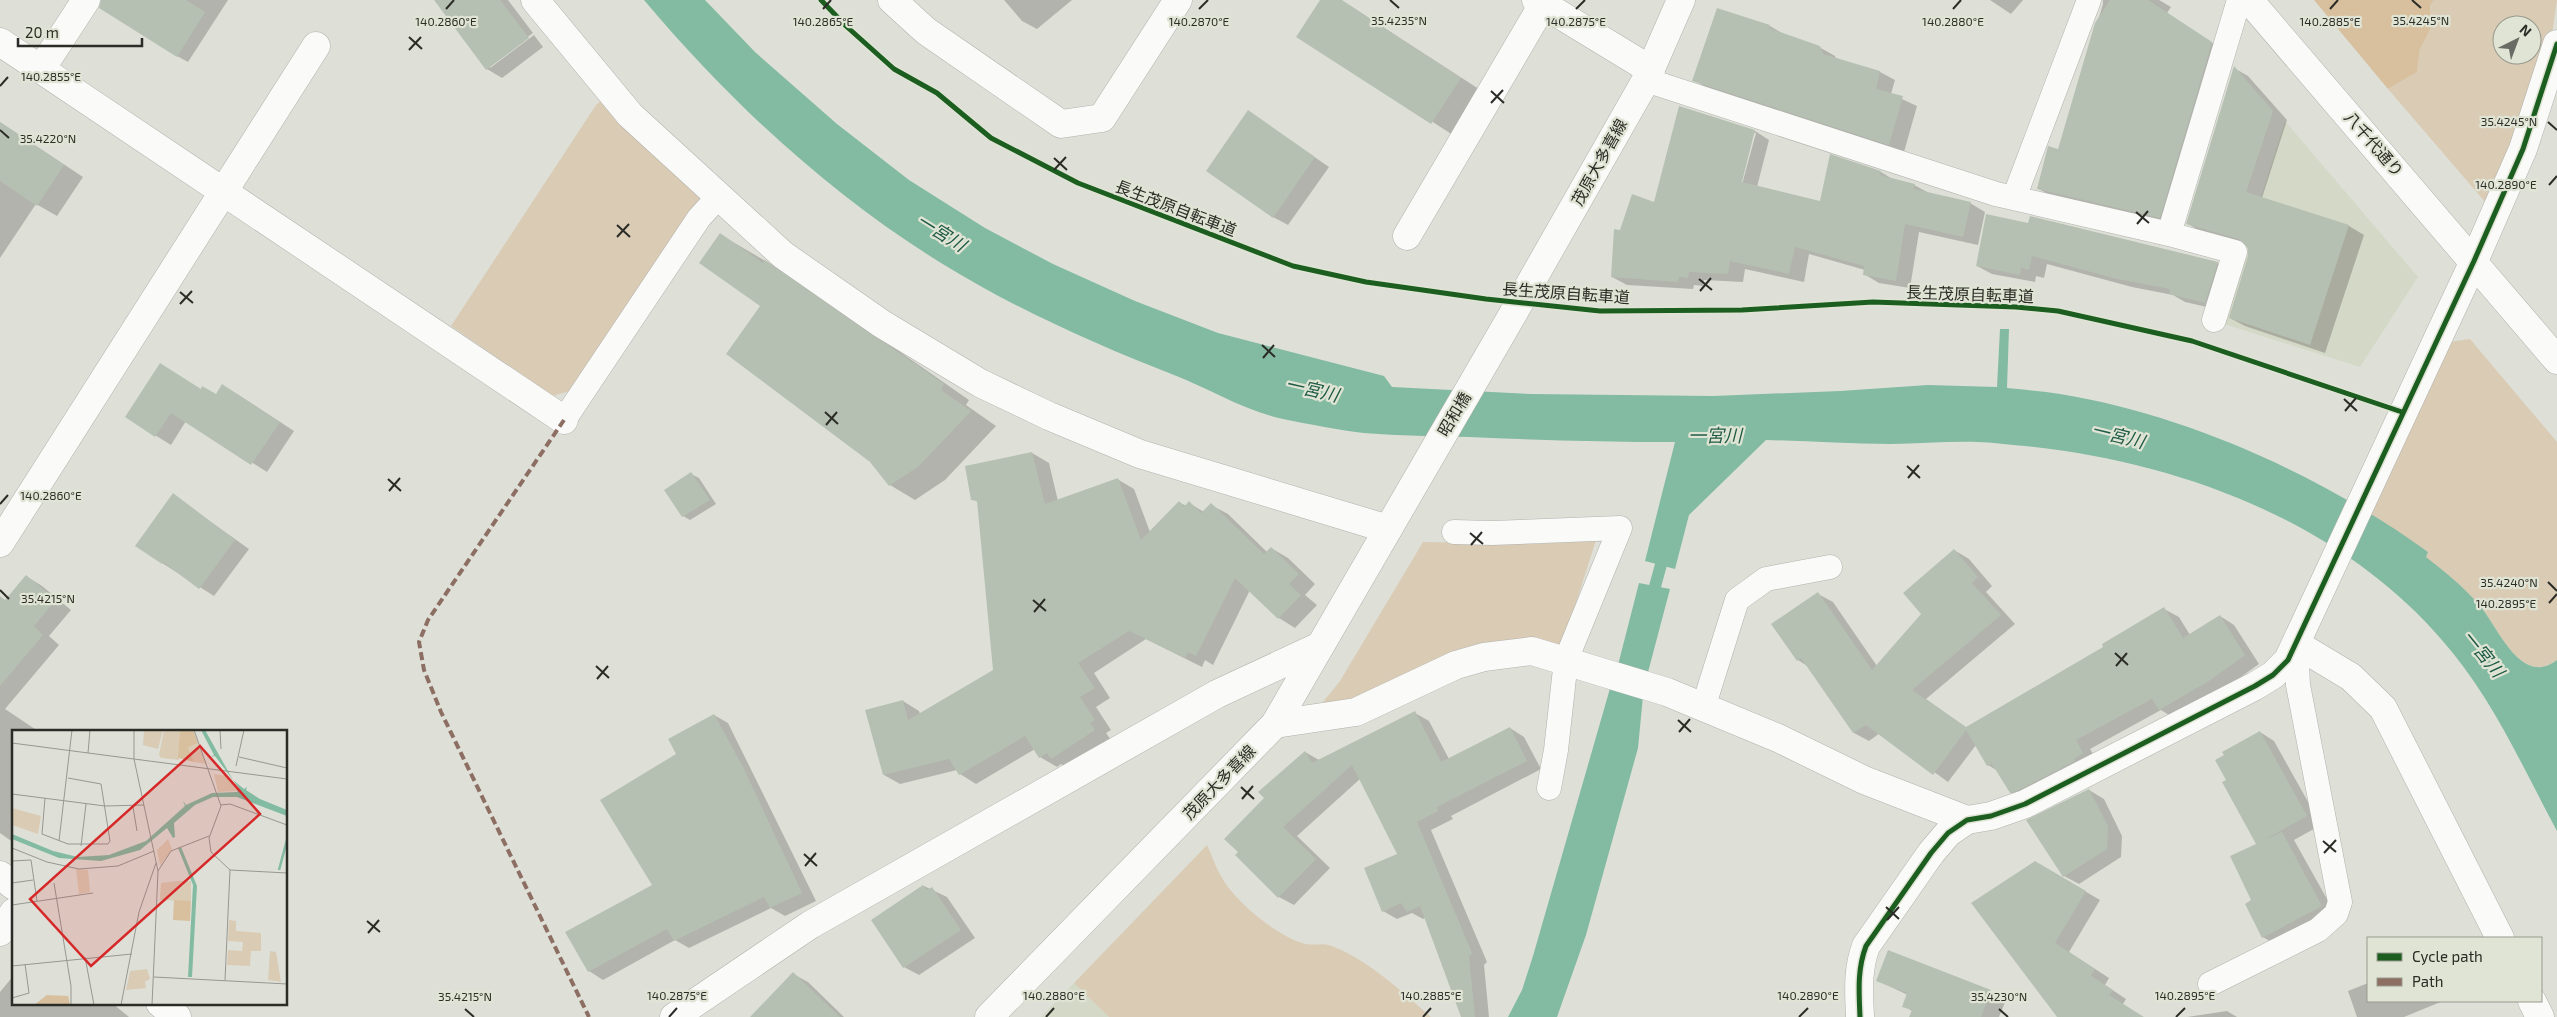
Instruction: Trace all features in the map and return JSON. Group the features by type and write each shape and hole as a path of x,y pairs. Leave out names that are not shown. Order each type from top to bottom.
{"street":[{"path":"41,69 86,0"},
{"path":"535,0 630,115 783,255 882,324 980,383 1049,416 1140,454 1393,519"},
{"path":"892,0 926,31 1061,124 1102,118 1178,0"},
{"name":"茂原大多喜線","path":"1510,320 1648,74 1681,0"},
{"name":"八千代通り","path":"2249,0 2557,360"},
{"path":"1407,236 1539,3 1648,74"},
{"path":"0,42 564,420"},
{"path":"1860,1017 1858,980 1860,961 1866,946 1931,853 1948,833 1967,820 1990,816 2025,804 2255,686 2273,675 2288,660 2399,418 2474,261 2523,149 2557,44"},
{"path":"0,543 316,46"},
{"name":"昭和橋","path":"1393,519 1510,320"},
{"name":"茂原大多喜線","path":"989,1017 1275,724 1393,519"},
{"path":"2298,639 2351,677 2383,708 2499,937"},
{"path":"674,1017 810,925 1217,694 1320,646"},
{"path":"1275,724 1356,712 1456,665 1484,657 1532,651 1667,692 1778,738 1872,783 1967,820"},
{"path":"0,875 12,884"},
{"path":"0,932 12,915"},
{"path":"2532,1002 2540,1017"},
{"path":"161,1004 176,1017"}],"lane":[{"path":"2014,198 2089,0"},
{"path":"2169,234 2239,0"},
{"path":"1648,74 2014,198 2169,234 2235,252 2214,320"},
{"path":"564,420 699,218 719,196"},
{"path":"1454,532 1501,533 1620,528 1566,660 1556,750 1549,788"},
{"path":"1703,708 1737,600 1766,579 1830,567"},
{"path":"2210,984 2318,930 2336,914 2340,902 2298,685 2298,639"}],"shaded area":[{"path":"2314,0 2434,0 2430,5 2431,28 2420,49 2417,72 2388,89"},
{"path":"2434,0 2557,0 2552,35 2542,65 2529,104 2486,203 2388,89 2417,72 2420,49 2431,28 2430,5"},
{"path":"604,98 704,194 576,389 553,396 451,326 596,105"},
{"path":"2285,121 2418,277 2360,367 2221,323"},
{"path":"2470,339 2557,442 2557,660 2544,667 2532,666 2522,661 2503,640 2474,599 2425,557 2428,552 2371,515 2449,342"},
{"path":"1596,540 1562,647 1348,705 1323,702 1340,681 1423,542 1538,544"},
{"path":"1207,845 1227,886 1258,917 1295,940 1306,944 1329,945 1346,952 1384,977 1431,1017 1109,1017 1074,983"},
{"path":"1074,983 1109,1017 1041,1017"}],"water":[{"name":"一宮川","path":"644,0 705,0 755,52 837,124 909,180 985,228 1053,264 1135,301 1218,333 1384,376 1392,387 1531,394 1713,396 1928,385 1997,387 2000,329 2009,329 2007,388 2041,391 2108,403 2156,417 2205,433 2253,452 2300,474 2388,524 2428,552 2426,557 2474,599 2503,640 2522,661 2532,666 2544,667 2557,660 2557,831 2490,707 2475,683 2441,639 2400,597 2354,561 2305,530 2252,504 2197,483 2140,466 2082,454 2025,446 1983,442 1875,444 1766,440 1689,515 1675,569 1645,561 1675,442 1572,441 1403,435 1344,430 1283,419 1255,411 1114,351 997,295 941,263 859,207 820,176 746,109 710,74"},
{"path":"1639,583 1670,589 1647,676 1618,665"},
{"path":"1611,685 1643,696 1638,748 1586,935 1557,1017 1508,1017 1522,990 1533,956"}],"building":[{"path":"101,0 186,0 205,12 177,57 99,8"},
{"path":"434,0 500,0 529,38 486,70"},
{"path":"1320,0 1342,0 1461,78 1431,124 1296,37"},
{"path":"2110,0 2148,0 2212,42 2160,218 2037,189 2048,146 2058,149 2095,23"},
{"path":"1717,8 1770,25 1769,28 1820,46 1823,54 1880,71 1876,89 1903,96 1889,145 1692,81"},
{"path":"2234,66 2273,111 2246,192 2349,225 2310,345 2229,318 2248,256 2248,248 2239,239 2186,224"},
{"path":"1679,106 1755,130 1742,182 1820,201 1830,154 1881,171 1880,175 1915,184 1914,189 1971,202 1963,237 1905,224 1896,281 1863,275 1864,266 1795,247 1789,274 1730,261 1728,274 1689,272 1688,278 1679,277 1678,282 1611,277 1614,229 1620,230 1632,194 1654,202"},
{"path":"1248,110 1315,157 1273,218 1206,171"},
{"path":"0,122 64,165 37,206 0,181"},
{"path":"1986,214 2028,223 2030,216 2218,262 2205,303 2169,294 2170,289 2117,279 2032,256 2029,270 2021,268 2020,275 1976,266"},
{"path":"720,233 763,263 765,260 944,384 941,390 971,411 919,466 889,486 870,462 726,354 760,306 699,263"},
{"path":"160,363 201,389 202,386 216,394 222,384 280,422 251,465 171,413 155,437 125,417"},
{"path":"1032,452 1045,504 1118,478 1141,540 1179,501 1184,507 1189,501 1201,513 1211,503 1264,554 1271,547 1299,574 1289,584 1301,595 1278,619 1235,578 1196,656 1188,652 1185,658 1129,631 1078,663 1095,688 1080,697 1095,720 1090,723 1095,730 1051,759 1047,753 1039,758 1025,736 959,775 949,759 883,775 865,710 903,700 908,720 993,670 977,501 971,500 965,466"},
{"path":"691,472 710,500 682,517 664,490"},
{"path":"173,493 235,540 199,589 163,562 162,564 135,546"},
{"path":"1954,549 1978,577 1972,583 2001,615 1912,690 1966,727 2103,647 2102,644 2164,607 2183,638 2220,615 2245,655 2209,681 2159,710 2152,699 2076,740 2083,753 2074,759 2075,761 2019,790 2010,793 1992,764 1987,766 1966,730 1933,775 1866,725 1853,733 1801,658 1797,661 1771,624 1818,592 1872,670 1921,614 1903,593"},
{"path":"26,575 56,600 34,626 43,635 0,686 0,596 5,600"},
{"path":"1415,711 1441,762 1510,727 1527,761 1437,807 1438,811 1417,822 1472,953 1469,957 1475,1017 1461,1017 1420,906 1407,912 1401,903 1382,912 1364,868 1397,854 1352,765 1283,827 1316,859 1278,898 1235,855 1238,852 1224,839 1264,798 1258,792 1305,751 1312,763"},
{"path":"714,714 743,767 802,893 770,908 764,897 674,941 667,929 588,972 565,932 652,885 600,800 676,754 668,739"},
{"path":"2260,731 2307,816 2264,840 2282,832 2322,906 2262,938 2245,904 2251,900 2230,856 2256,844 2222,782 2226,780 2215,760 2224,755 2222,752"},
{"path":"2089,789 2108,826 2107,849 2063,877 2026,820"},
{"path":"2035,861 2086,891 2055,943 2095,969 2091,976 2113,990 2109,995 2144,1017 2057,1017 1971,903"},
{"path":"923,885 927,890 932,887 961,930 903,968 871,920"},
{"path":"1888,950 1991,990 1981,1017 1909,1017 1912,1010 1902,1007 1907,993 1876,981"},
{"path":"793,972 840,1017 750,1017"}],"waterway":[{"path":"1651,601 1665,550"}],"marked path":[{"path":"564,420 428,620 419,642 424,670 441,712 589,1017"}],"cycle path":[{"name":"長生茂原自転車道","path":"821,0 846,26 894,69 937,93 991,138 1078,183 1293,266 1366,282 1486,299 1600,311 1742,310 1873,302 2016,307 2058,311 2192,341 2402,412"},
{"path":"1860,1017 1860,972 1866,946 1931,853 1948,833 1967,820 1991,816 2025,804 2255,686 2273,675 2288,660 2474,261 2523,149 2557,44"}]}
